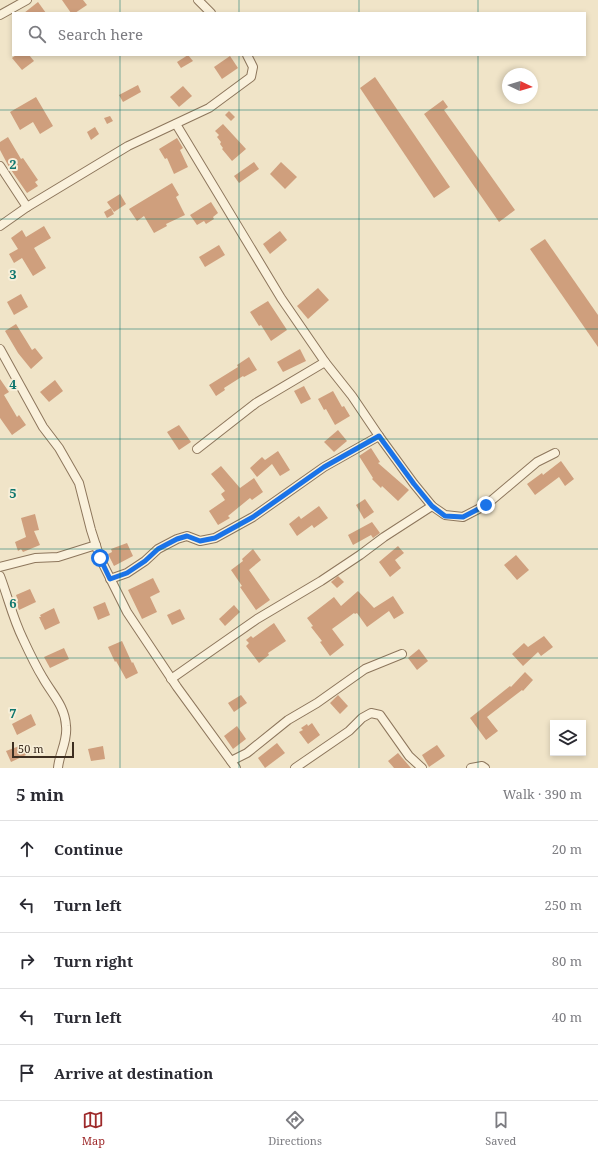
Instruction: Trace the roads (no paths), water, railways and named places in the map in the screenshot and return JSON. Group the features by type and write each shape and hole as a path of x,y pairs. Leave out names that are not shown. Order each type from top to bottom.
{"street":[{"path":"198,0 210,12"},
{"path":"0,15 23,1"},
{"path":"0,226 27,207 128,146 209,108 251,77 253,67 248,56"},
{"path":"176,124 281,298 325,362 352,396 379,436 432,506 445,516 463,517 486,505 537,462 555,453"},
{"path":"0,166 27,207"},
{"path":"0,349 43,427 59,448 79,483 96,545 110,579 127,612 171,679 234,765 288,720 365,669 402,654"},
{"path":"196,449 256,403 325,362"},
{"path":"110,579 127,573 145,561 158,549 177,539 187,536 200,541 215,538 253,517 324,467 379,436"},
{"path":"171,679 257,619 321,581 432,506"},
{"path":"0,567 35,558 58,557 96,545"},
{"path":"0,576 22,637 43,678 58,698 63,711 66,727 66,739 59,759 58,768"},
{"path":"295,768 350,731 362,718 371,713 380,715 409,756 422,768"},
{"path":"471,768 482,766 485,768"}]}
